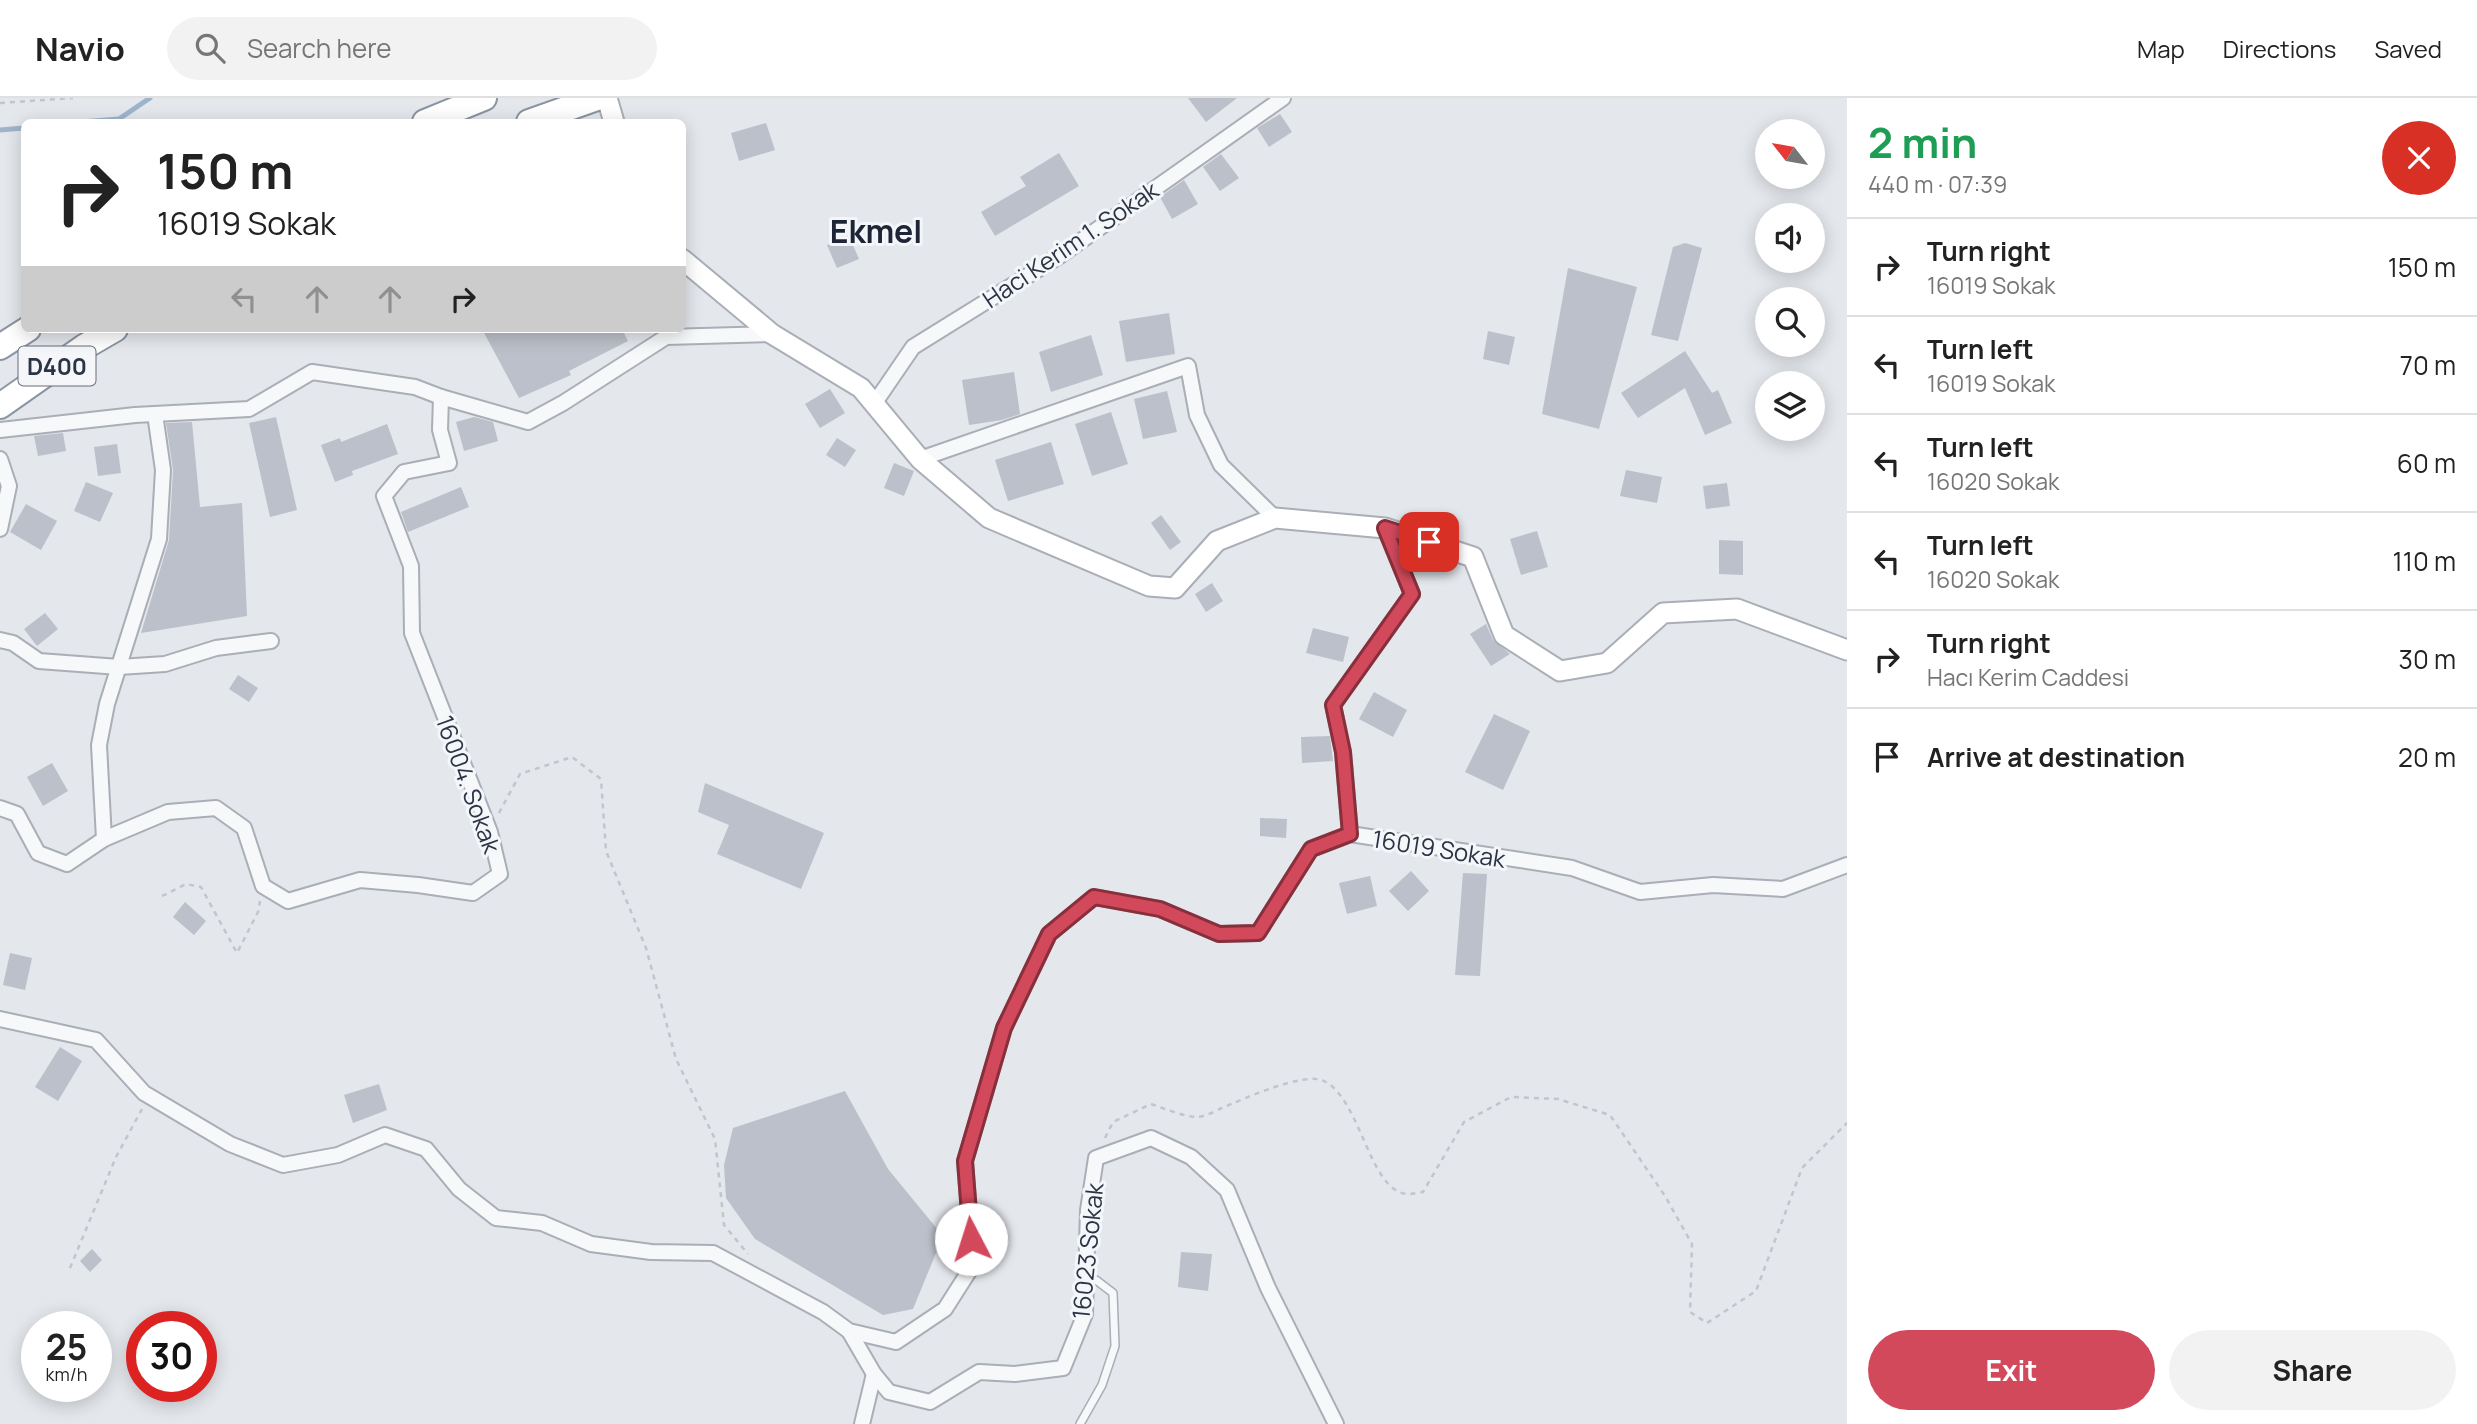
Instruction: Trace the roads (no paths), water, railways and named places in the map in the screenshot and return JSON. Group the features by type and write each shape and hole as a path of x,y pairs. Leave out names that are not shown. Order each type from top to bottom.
{"highway":[{"path":"432,119 484,98"},
{"path":"538,119 597,98"},
{"name":"D400","path":"0,347 22,333"},
{"name":"D400","path":"0,405 108,333"}],"street":[{"path":"607,98 613,119"},
{"name":"Haci Kerim 1. Sokak","path":"874,404 912,347 1061,255 1283,98"},
{"path":"686,262 772,334 862,388 920,459 989,518 1149,586 1175,588 1217,541 1275,518 1385,528 1473,557 1503,635 1560,671 1607,663 1662,612 1737,609 1847,650"},
{"path":"0,430 155,414 249,409 312,372 415,387 528,422 563,403 666,337 772,334"},
{"path":"920,459 1188,366 1197,415 1221,465 1275,518"},
{"name":"16004. Sokak","path":"104,839 168,812 216,808 244,828 263,886 288,901 360,880 473,893 500,874 490,832 412,633 411,566 384,496 404,472 449,463 440,430 441,397"},
{"path":"0,808 17,814 38,853 67,864 104,839 99,745 107,704 159,539 163,470 155,414"},
{"path":"0,459 9,486 0,529"},
{"path":"1350,834 1343,752 1333,705 1412,594 1385,528"},
{"path":"0,640 13,643 39,661 119,667 165,664 216,648 271,641"},
{"name":"16019 Sokak","path":"849,1331 896,1342 945,1309 973,1265 965,1161 1004,1028 1049,934 1094,897 1160,909 1219,934 1258,933 1311,849 1350,834 1572,868 1640,892 1713,885 1783,889 1847,865"},
{"path":"0,1019 96,1040 150,1097 230,1144 284,1165 338,1155 385,1135 426,1149 459,1189 496,1218 542,1223 591,1244 651,1252 713,1253 823,1312 849,1331"},
{"name":"16023 Sokak","path":"849,1331 874,1374 889,1392 930,1402 979,1372 1015,1374 1063,1368 1085,1314 1088,1210 1096,1158 1151,1138 1191,1157 1227,1190 1268,1288 1336,1424"},
{"path":"862,1424 874,1374"}],"lane":[{"path":"1080,1424 1102,1385 1115,1346 1113,1293 1096,1280 1087,1281"}],"waterway":[{"path":"119,119 150,98"},
{"path":"0,130 21,128"}],"district":[{"name":"Ekmel","path":"876,231"}]}
